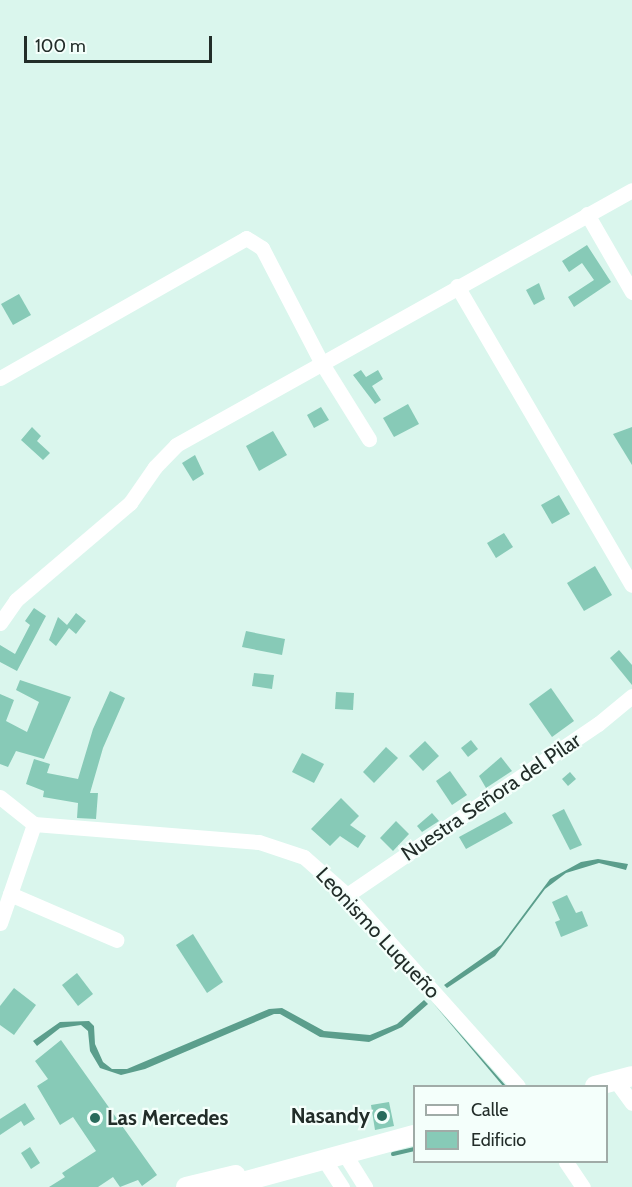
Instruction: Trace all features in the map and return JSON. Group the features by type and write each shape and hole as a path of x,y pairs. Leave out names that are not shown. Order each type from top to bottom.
{"main road":[{"path":"599,1085 624,1078"},
{"path":"224,1187 310,1166 320,1159 413,1135"},
{"path":"186,1187 307,1157 320,1159"}],"street":[{"path":"0,623 16,600 130,503 167,452 321,362 632,190"},
{"path":"587,214 632,292"},
{"path":"0,378 246,238 262,248 321,362 369,439"},
{"path":"457,286 632,585"},
{"name":"Nuestra Señora del Pilar","path":"347,895 598,724 632,696"},
{"path":"0,797 34,824 0,923"},
{"name":"Leonismo Luqueño","path":"34,824 278,846 317,866 347,895 517,1085"},
{"path":"10,894 117,940"},
{"path":"624,1078 632,1104"},
{"path":"344,1153 365,1187"},
{"path":"320,1159 342,1187"},
{"path":"567,1163 583,1187"}],"shaded area":[{"path":"598,859 628,864 626,870 599,863 566,873 545,889 495,956 447,988 444,985 501,945 550,879 581,862"},
{"path":"424,1000 428,1004 402,1027 369,1042 320,1037 280,1014 274,1014 145,1069 121,1075 100,1068 90,1051 88,1031 81,1025 60,1028 37,1046 33,1041 60,1022 89,1021 94,1026 95,1044 103,1062 112,1069 127,1069 269,1009 282,1008 324,1031 370,1035 397,1024"},
{"path":"433,1003 505,1085 502,1085"}],"building":[{"path":"587,245 611,282 574,307 568,297 594,280 582,263 569,272 562,261"},
{"path":"539,283 545,299 534,305 526,290"},
{"path":"19,294 31,315 13,325 1,304"},
{"path":"361,370 366,377 378,370 383,379 372,386 381,400 375,404 353,375"},
{"path":"408,404 419,424 394,437 383,418"},
{"path":"321,407 329,420 314,428 307,415"},
{"path":"32,427 41,436 37,441 50,453 43,460 21,440"},
{"path":"632,427 632,465 613,434"},
{"path":"273,431 287,455 259,471 246,446"},
{"path":"195,455 204,474 193,481 182,463"},
{"path":"559,495 570,514 552,524 541,505"},
{"path":"504,533 513,547 496,558 487,543"},
{"path":"595,566 612,595 584,611 567,583"},
{"path":"34,608 46,616 17,671 0,662 0,645 15,654 30,625 25,621"},
{"path":"76,613 86,621 76,634 69,628 56,646 49,640 58,617 67,625"},
{"path":"246,631 285,639 282,655 242,647"},
{"path":"619,650 632,665 632,685 610,658"},
{"path":"254,673 274,675 272,689 252,686"},
{"path":"20,680 71,697 44,759 16,751 8,767 0,764 0,694 14,700 6,721 27,732 39,702 16,690"},
{"path":"551,688 574,721 552,737 529,704"},
{"path":"110,691 125,698 103,748 90,793 98,793 96,819 77,818 78,803 43,797 44,791 26,784 34,759 50,764 47,773 78,779 93,729"},
{"path":"336,692 354,693 353,710 335,709"},
{"path":"471,740 478,749 468,757 461,748"},
{"path":"425,741 439,756 423,771 409,756"},
{"path":"386,747 398,758 374,783 363,772"},
{"path":"302,753 324,764 314,783 292,772"},
{"path":"501,757 512,771 486,788 479,776"},
{"path":"450,771 467,795 452,805 436,781"},
{"path":"570,772 576,779 568,786 562,779"},
{"path":"341,798 359,816 350,825 366,836 358,848 340,836 330,846 311,829"},
{"path":"564,809 582,845 570,850 552,815"},
{"path":"505,812 513,823 466,849 459,837"},
{"path":"432,813 439,821 422,832 417,826"},
{"path":"396,821 409,834 393,851 380,838"},
{"path":"567,895 576,913 582,911 588,926 561,937 555,922 560,920 552,902"},
{"path":"193,934 223,982 207,993 176,945"},
{"path":"77,973 93,994 78,1006 62,985"},
{"path":"14,988 36,1005 14,1035 0,1025 0,1006"},
{"name":"Las Mercedes","path":"61,1040 157,1175 142,1186 138,1180 120,1187 113,1177 98,1187 49,1187 65,1177 62,1173 96,1151 73,1117 60,1125 37,1086 48,1079 35,1061"},
{"name":"Nasandy","path":"389,1102 394,1126 375,1130 371,1105"},
{"path":"25,1103 35,1119 24,1126 21,1121 0,1135 0,1119"},
{"path":"30,1147 40,1163 31,1169 21,1153"}],"waterway":[{"path":"393,1154 413,1149"}],"place":[{"name":"Nasandy","path":"382,1116"},
{"name":"Las Mercedes","path":"95,1118"}]}
